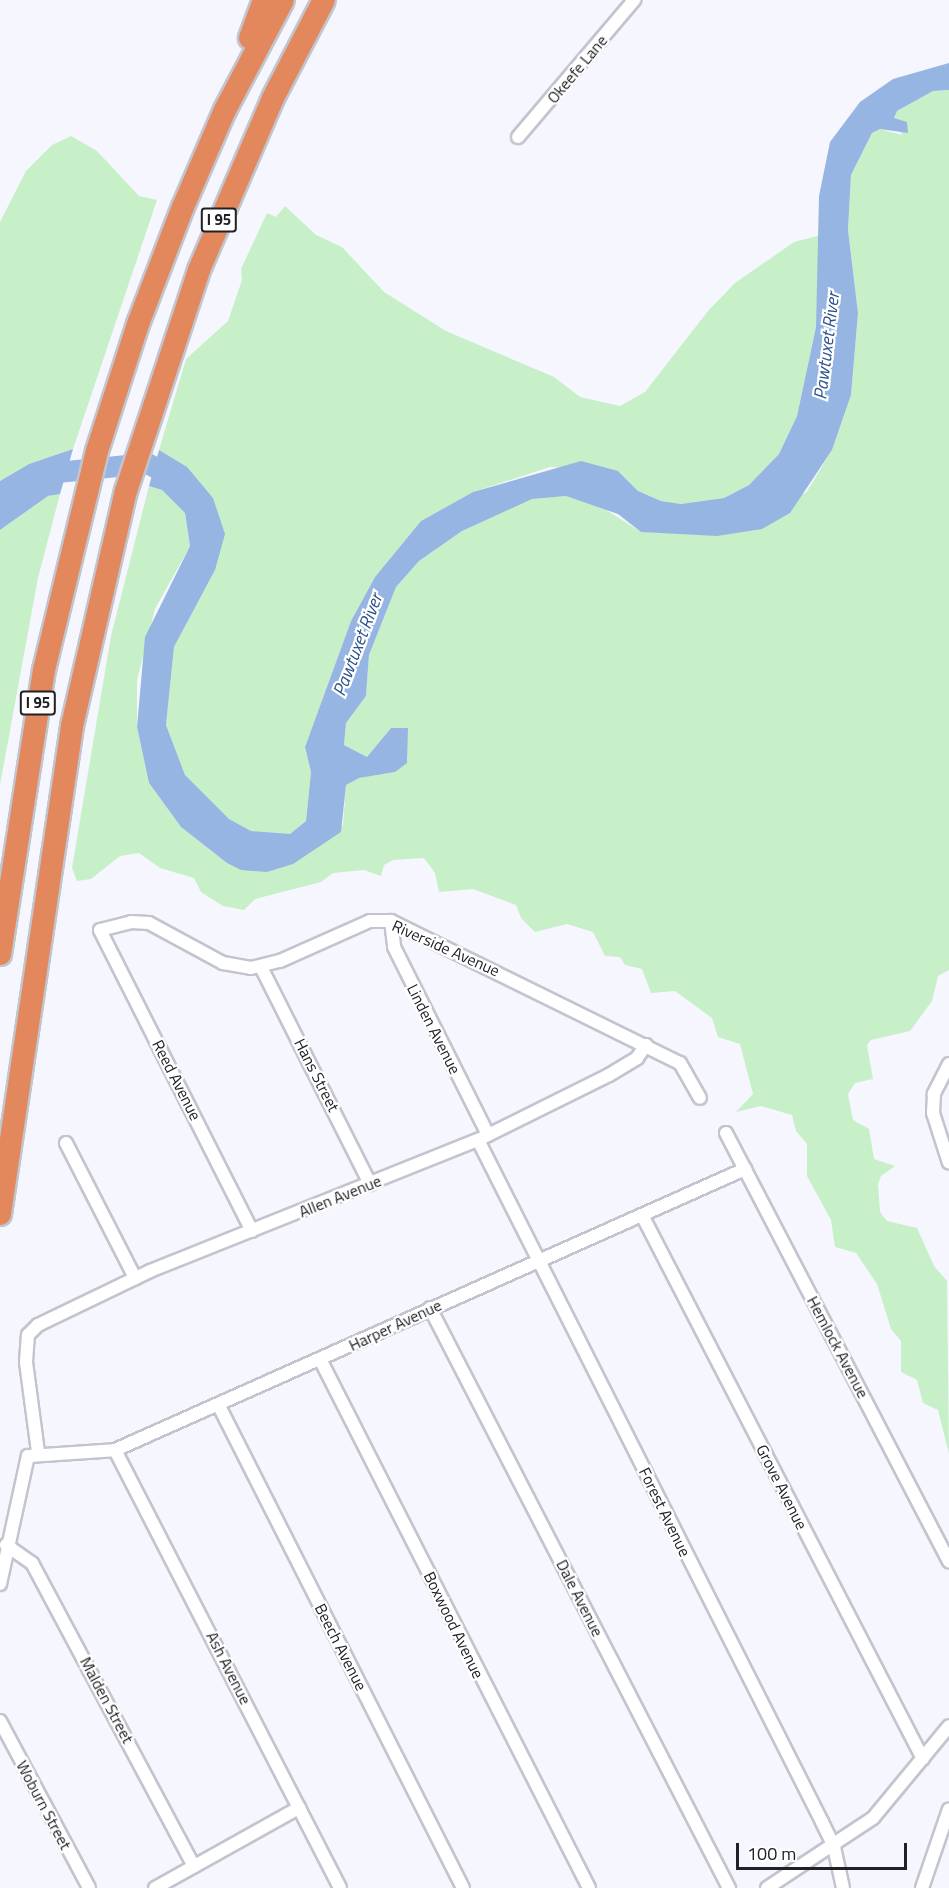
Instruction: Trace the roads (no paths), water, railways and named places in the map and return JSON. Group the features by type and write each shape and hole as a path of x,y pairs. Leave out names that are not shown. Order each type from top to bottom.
{"highway":[{"path":"225,110 264,0"},
{"name":"I 95","path":"0,954 44,670 97,451 160,265 225,110 284,0"},
{"name":"I 95","path":"0,1214 72,726 126,491 138,449 222,213 324,0"}],"street":[{"name":"Okeefe Lane","path":"518,136 634,0"},
{"name":"Riverside Avenue","path":"100,930 131,922 148,923 222,963 261,967 370,921 391,921 680,1063 700,1098"},
{"name":"Linden Avenue","path":"391,921 394,947 483,1137"},
{"name":"Reed Avenue","path":"100,930 252,1231"},
{"name":"Hans Street","path":"261,967 370,1184"},
{"name":"Allen Avenue","path":"38,1452 26,1362 28,1335 38,1325 135,1278 483,1137 609,1075 638,1058 646,1045"},
{"path":"949,1064 934,1094 933,1113 949,1163"},
{"name":"Hemlock Avenue","path":"726,1133 949,1562"},
{"name":"Forest Avenue","path":"483,1137 536,1262 834,1847 843,1888"},
{"path":"66,1143 135,1278"},
{"name":"Harper Avenue","path":"38,1452 115,1449 321,1361 430,1308 745,1169"},
{"name":"Grove Avenue","path":"642,1215 923,1759"},
{"name":"Dale Avenue","path":"430,1308 729,1888"},
{"name":"Boxwood Avenue","path":"321,1361 589,1888"},
{"name":"Beech Avenue","path":"219,1406 463,1888"},
{"name":"Ash Avenue","path":"115,1449 340,1888"},
{"path":"0,1584 6,1545 28,1456 38,1452"},
{"name":"Malden Street","path":"6,1545 32,1563 194,1866"},
{"name":"Woburn Street","path":"0,1720 89,1888"},
{"path":"767,1888 834,1847 881,1811 949,1726"},
{"path":"155,1888 299,1808"},
{"path":"922,1888 945,1834 949,1809"}],"water":[{"path":"949,63 949,90 933,91 897,111 894,118 907,122 908,133 880,129 872,133 851,175 848,230 858,313 851,395 832,450 790,513 762,529 717,536 641,532 618,514 566,496 532,499 462,531 419,561 396,587 369,655 366,696 346,723 344,745 367,757 391,728 408,728 407,763 395,772 359,778 346,785 341,832 293,864 267,872 241,870 227,863 181,827 149,783 137,727 145,637 190,546 185,513 162,490 149,486 159,450 187,467 213,498 225,534 215,570 174,647 166,725 185,775 229,819 251,831 290,834 306,821 311,772 305,747 351,621 375,577 421,521 473,492 581,461 618,471 638,491 661,501 681,504 724,498 749,485 779,454 797,416 816,327 819,196 830,142 860,102 893,79"},
{"path":"73,449 60,494 48,496 0,530 0,481 29,464"}],"waterway":[{"name":"Pawtuxet River","path":"0,504 47,473 147,463 179,480"}]}
